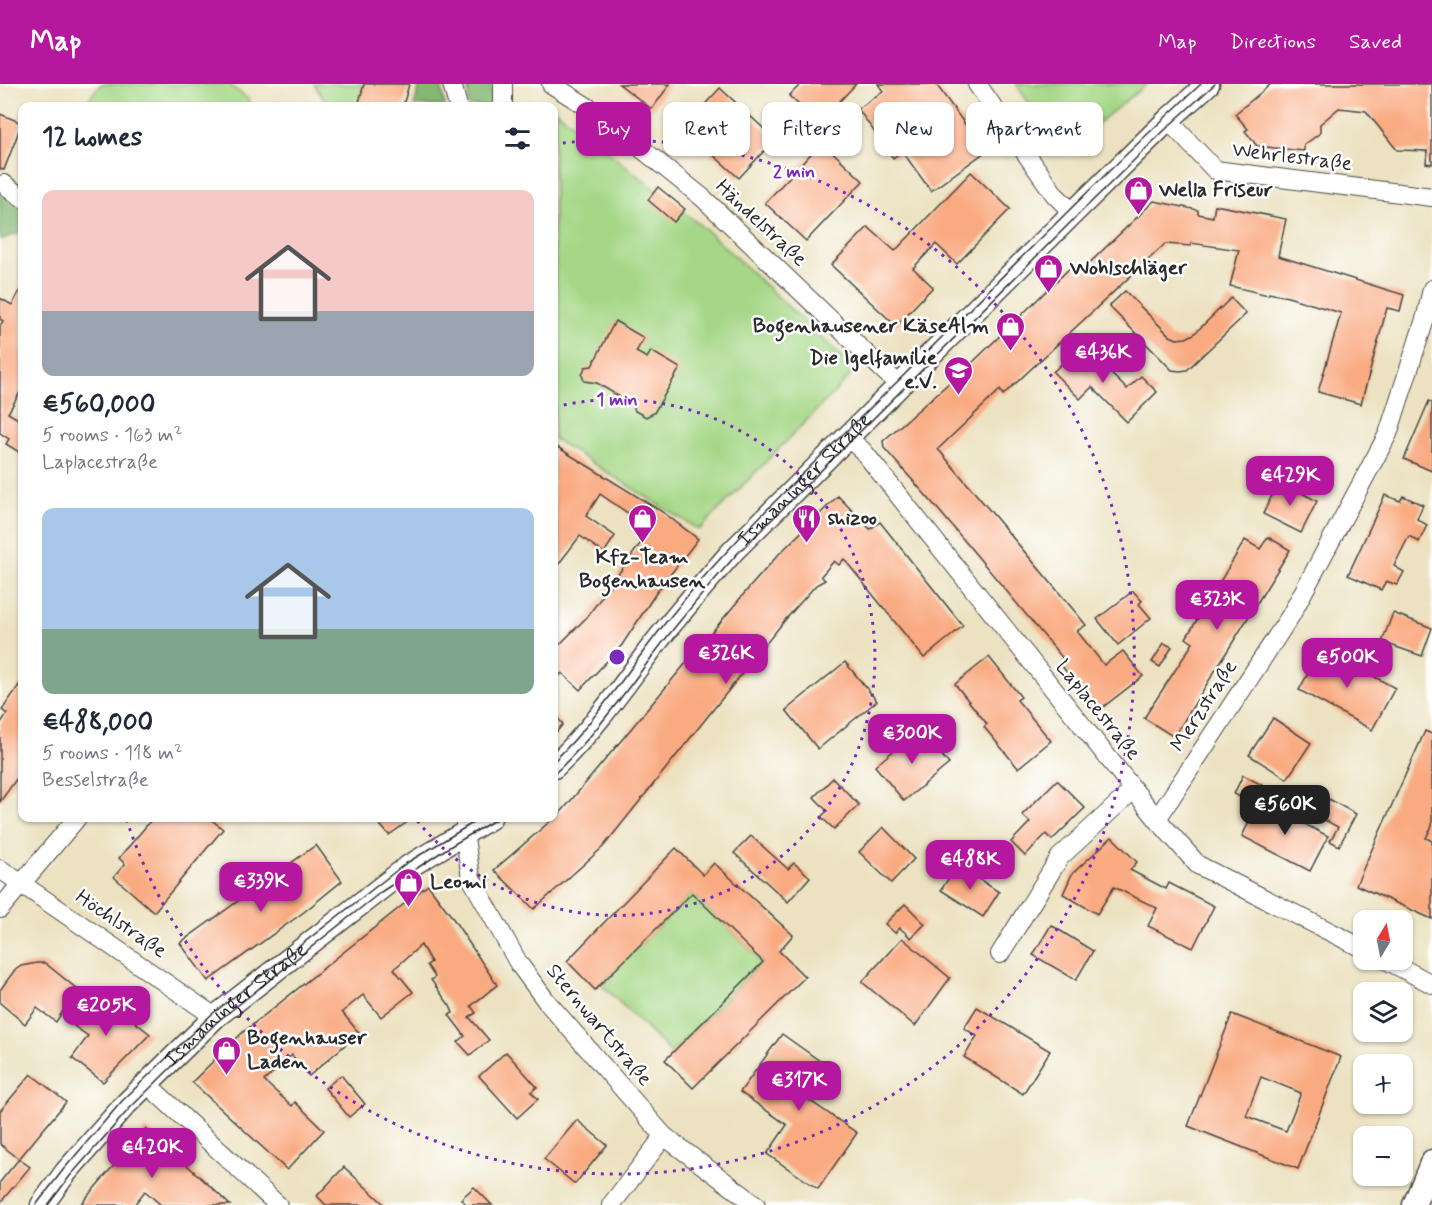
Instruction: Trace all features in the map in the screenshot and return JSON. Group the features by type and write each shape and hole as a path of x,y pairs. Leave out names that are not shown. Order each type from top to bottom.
{"street":[{"path":"452,84 457,102"},
{"path":"503,84 503,102"},
{"name":"Händelstraße","path":"551,84 597,113 703,198 900,386"},
{"path":"977,84 1056,195 1073,213"},
{"name":"Ismaninger Straße","path":"558,763 613,702 690,600 733,551 1073,213 1208,84"},
{"name":"Wehrlestraße","path":"1168,120 1215,170 1432,197"},
{"path":"4,184 18,195"},
{"name":"Merzstraße","path":"1157,819 1291,615 1388,434 1426,316 1432,290"},
{"name":"Laplacestraße","path":"848,437 863,451 1133,790 1198,865 1353,943"},
{"path":"1000,954 1060,857 1133,790"},
{"path":"0,909 74,822"},
{"name":"Ismaninger Straße","path":"42,1205 74,1163 146,1083 215,1017 465,825"},
{"name":"Sternwartstraße","path":"465,825 471,878 519,964 547,1002 664,1136 756,1205"},
{"name":"Höchlstraße","path":"0,869 215,1017"},
{"path":"1405,970 1432,984"},
{"path":"146,1083 278,1205"},
{"path":"610,1205 664,1136"},
{"path":"1414,1205 1432,1161"}],"green space":[{"path":"101,84 228,84 250,102 86,102"},
{"path":"314,84 364,84 359,102 325,102"},
{"path":"420,84 441,84 444,102 415,102"},
{"path":"468,84 491,84 491,102 469,102"},
{"path":"1016,84 1147,84 1103,119 1103,102 1028,102"},
{"path":"558,112 576,126 576,156 613,156 705,229 856,370 699,530 558,442"},
{"path":"0,175 18,184 18,233 0,240"},
{"path":"692,893 763,962 671,1053 601,984"}],"building":[{"path":"364,84 409,84 404,102 359,102"},
{"path":"619,84 670,84 652,109 651,102 643,102"},
{"path":"801,84 856,84 839,102 796,102 789,96"},
{"path":"878,84 936,84 949,102 874,102 874,131 862,115 862,106 883,91"},
{"path":"1271,84 1432,84 1432,164 1426,163 1427,151 1397,150 1366,111 1339,108 1320,124 1320,133 1304,145 1304,151 1257,146 1245,131 1248,129 1235,114"},
{"path":"720,88 735,102 707,102"},
{"path":"954,109 966,126 966,156 979,156 931,191 906,156 954,156"},
{"path":"0,114 18,121 18,133 4,170 0,169"},
{"path":"750,116 762,127 762,153 739,178 714,156 750,156"},
{"path":"809,156 837,156 863,181 806,241 765,203"},
{"path":"971,172 1010,209 957,264 936,244 913,268 933,287 896,326 831,265 868,227 895,251"},
{"path":"658,187 685,209 674,222 648,200"},
{"path":"1154,201 1198,210 1198,214 1213,217 1215,205 1286,219 1278,256 1404,295 1400,311 1387,308 1361,404 1318,392 1341,313 1288,297 1230,286 1239,250 1191,243 1191,246 1165,244 1003,395 1000,390 938,449 1086,625 1077,631 1104,665 1123,651 1143,676 1098,711 1061,665 1065,661 884,448 883,441 974,361 1072,266 1080,272"},
{"path":"1125,291 1170,336 1177,339 1194,334 1231,298 1246,314 1187,370 1172,370 1109,306"},
{"path":"18,294 18,396 8,413 18,419 18,452 6,444 9,439 0,433 0,326 3,321 0,319 0,298 12,305"},
{"path":"615,321 644,338 636,352 647,358 651,351 680,368 654,413 646,417 635,411 633,405 597,383 584,381 582,375 585,367 592,366"},
{"path":"1081,345 1127,389 1141,376 1157,392 1127,422 1092,387 1080,399 1053,372"},
{"path":"1429,401 1432,403 1432,471 1404,459"},
{"path":"558,447 664,513 698,539 656,593 622,645 580,690 562,673 558,678 558,646 587,617 651,529 600,494 586,516 615,536 604,553 580,536 558,565"},
{"path":"1279,481 1317,501 1301,533 1263,514"},
{"path":"1385,495 1400,501 1403,496 1423,505 1417,519 1427,525 1419,542 1409,536 1394,566 1404,572 1397,585 1386,581 1381,590 1348,575"},
{"path":"838,496 870,529 880,522 963,626 924,658 844,559 839,565 834,561 821,576 825,580 816,585 785,620 603,847 534,909 494,870 549,822 558,822 558,814 779,554"},
{"path":"1268,537 1290,550 1174,737 1144,718 1193,643 1186,638 1245,540 1260,549"},
{"path":"1133,591 1142,601 1139,604 1151,618 1118,645 1097,619"},
{"path":"1393,613 1432,628 1422,656 1382,642"},
{"path":"1164,643 1172,647 1160,667 1152,662"},
{"path":"1322,648 1395,688 1372,730 1299,690"},
{"path":"989,657 1021,697 1017,700 1051,741 1018,768 984,727 987,724 955,684"},
{"path":"845,662 877,701 818,749 786,710"},
{"path":"18,687 18,777 0,802 0,724 7,714 2,710"},
{"path":"1273,718 1311,743 1287,779 1249,755"},
{"path":"558,719 563,724 558,730"},
{"path":"920,729 949,764 904,801 875,766"},
{"path":"1425,731 1432,734 1432,826 1426,838 1432,841 1432,919 1356,885"},
{"path":"1243,775 1262,785 1253,803 1234,794"},
{"path":"833,778 859,805 834,829 821,817 827,811 814,797"},
{"path":"1057,780 1085,808 1052,840 1046,834 1025,856 1011,842 1030,822 1022,815"},
{"path":"1329,799 1356,814 1339,846 1330,841 1338,827 1319,817"},
{"path":"1260,801 1328,836 1310,871 1242,836"},
{"path":"150,822 214,822 223,829 154,912 114,877 125,864 119,858"},
{"path":"378,822 407,822 389,835"},
{"path":"883,827 914,859 891,883 859,852"},
{"path":"751,836 788,869 794,863 810,877 788,902 734,853"},
{"path":"1112,837 1137,862 1130,870 1166,889 1169,883 1214,906 1193,948 1148,926 1157,908 1114,887 1097,914 1063,894 1072,874"},
{"path":"964,844 984,857 975,871 955,858"},
{"path":"316,845 342,881 304,912 208,981 180,943"},
{"path":"676,848 703,875 714,863 793,935 779,951 805,977 693,1088 665,1060 763,962 692,893 595,990 567,961"},
{"path":"957,865 999,892 983,917 941,890"},
{"path":"428,885 497,985 471,1006 476,1013 469,1017 489,1040 470,1055 458,1042 465,1036 449,1015 453,1013 450,1006 431,980 435,977 427,965 431,962 421,945 394,969 413,992 381,1017 363,995 342,1012 359,1033 309,1076 292,1055 264,1081 292,1106 295,1102 324,1130 287,1170 192,1082 242,1033"},
{"path":"905,904 925,924 911,938 900,928 895,933 885,924"},
{"path":"1051,925 1093,951 1076,980 1033,955"},
{"path":"902,938 950,978 915,1026 862,982"},
{"path":"45,963 77,989 56,1022 37,1008 25,1024 0,1003 0,990 14,971 21,966"},
{"path":"83,997 101,1009 108,1000 150,1034 103,1082 72,1058 88,1036 74,1026 78,1021 70,1016"},
{"path":"977,1007 1050,1051 1023,1094 964,1057 977,1036 964,1028"},
{"path":"1232,1014 1341,1057 1298,1169 1188,1126","holes":["1261,1077 1301,1093 1286,1131 1246,1116"]},
{"path":"782,1034 831,1069 809,1100 857,1133 818,1189 767,1154 787,1125 740,1092"},
{"path":"506,1052 537,1087 531,1092 538,1099 517,1118 479,1076"},
{"path":"31,1074 66,1102 19,1159 0,1144 0,1111"},
{"path":"341,1075 365,1104 349,1117 325,1088"},
{"path":"577,1120 607,1145 575,1184 544,1159"},
{"path":"146,1128 230,1205 161,1205 145,1191 134,1205 80,1205"},
{"path":"19,1159 30,1167 0,1203 0,1182"},
{"path":"344,1167 385,1205 326,1205 317,1196"},
{"path":"474,1187 492,1205 467,1205 461,1199"}],"tram line":[{"path":"558,757 591,721 687,596 751,526 1086,194 1201,84"},
{"path":"558,770 619,701 674,628 737,554 1080,213 1215,84"},
{"path":"36,1205 122,1101 212,1014 405,864 474,822"},
{"path":"48,1205 70,1176 130,1108 218,1021 381,892 491,822"}],"place":[{"name":"Wella Friseur","path":"1138,216"},
{"name":"Wohlschläger","path":"1049,294"},
{"name":"Bogenhausener KäseAlm","path":"1010,352"},
{"name":"Die Igelfamilie e.V.","path":"958,396"},
{"name":"Kfz-Team Bogenhausen","path":"642,544"},
{"name":"shizoo","path":"807,544"},
{"name":"Leomi","path":"409,908"},
{"name":"Bogenhauser Laden","path":"226,1076"}]}
